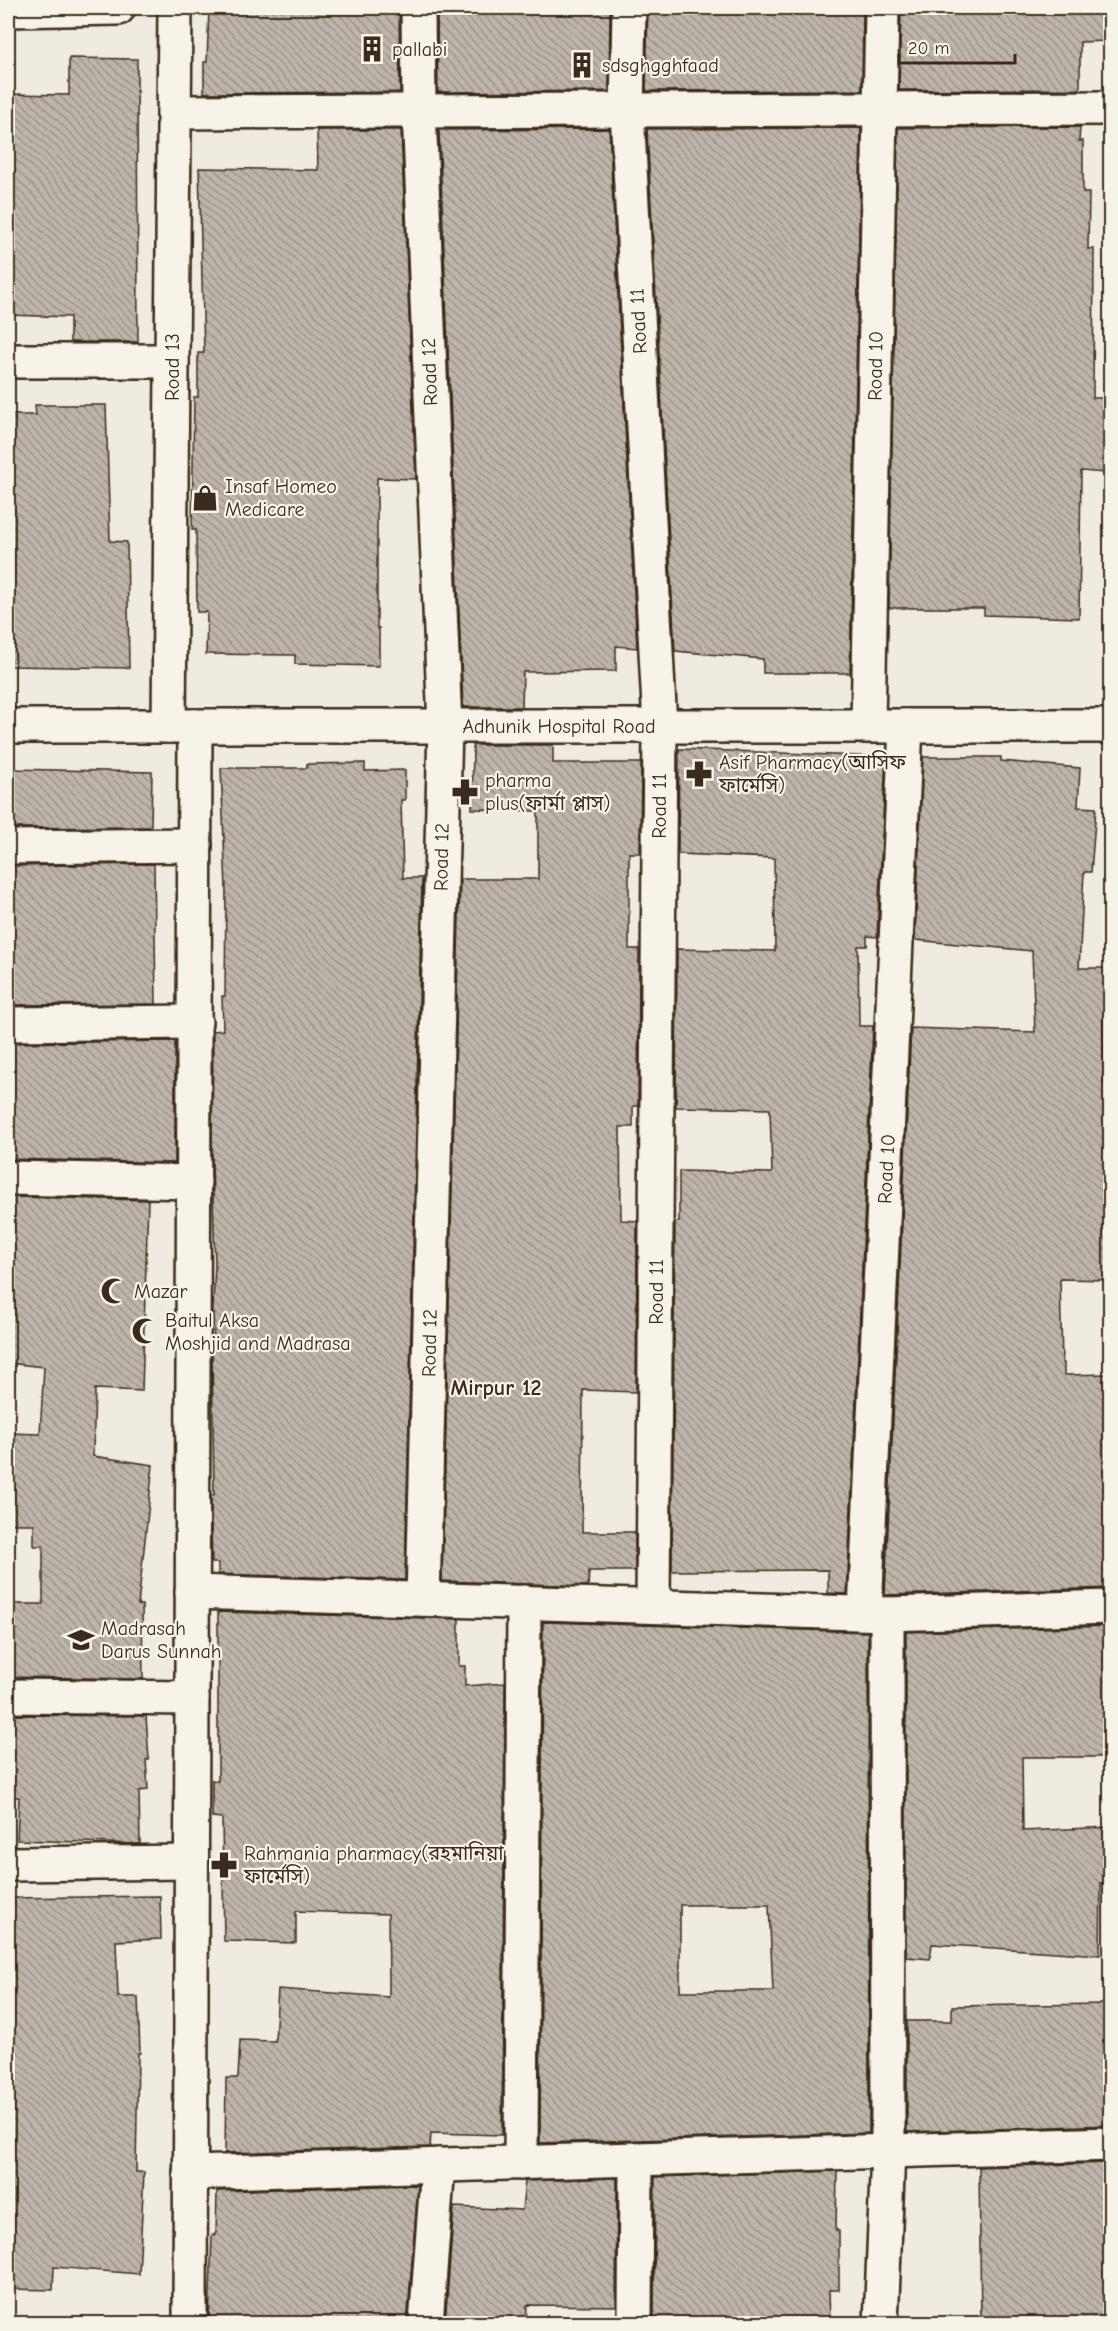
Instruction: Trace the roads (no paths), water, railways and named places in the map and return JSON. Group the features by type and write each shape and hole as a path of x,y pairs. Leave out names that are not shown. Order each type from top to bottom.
{"street":[{"path":"8,10 118,8"},
{"name":"Road 13","path":"175,8 172,361 182,726 195,845 190,2324"},
{"name":"Road 12","path":"418,8 419,111 445,726 423,1599"},
{"name":"Road 11","path":"629,8 627,111 660,726 653,1606"},
{"name":"Road 10","path":"868,725 882,8"},
{"path":"174,112 1110,108"},
{"path":"8,361 172,361"},
{"name":"Adhunik Hospital Road","path":"8,726 1110,726"},
{"name":"Road 10","path":"881,2324 888,2151 876,1613 906,726"},
{"path":"8,847 195,845"},
{"path":"8,1024 195,1022"},
{"path":"8,1178 194,1182"},
{"path":"192,1593 876,1613 1110,1607"},
{"path":"521,2163 524,1602"},
{"path":"8,1696 192,1698"},
{"path":"8,1864 191,1862"},
{"path":"190,2173 1110,2144"},
{"path":"635,2324 636,2158"},
{"path":"426,2324 438,2165"}],"place":[{"name":"pallabi","path":"372,49"},
{"name":"sdsghgghfaad","path":"582,65"},
{"name":"Insaf Homeo Medicare","path":"205,498"},
{"name":"Asif Pharmacy(আসিফ ফার্মেসি)","path":"699,774"},
{"name":"pharma plus(ফার্মা প্লাস)","path":"465,792"},
{"name":"Mazar","path":"114,1291"},
{"name":"Baitul Aksa Moshjid and Madrasa","path":"145,1331"},
{"name":"Madrasah Darus Sunnah","path":"81,1640"},
{"name":"Rahmania pharmacy(রহমানিয়া ফার্মেসি)","path":"224,1865"}],"district":[{"name":"Mirpur 12","path":"496,1387"}]}
